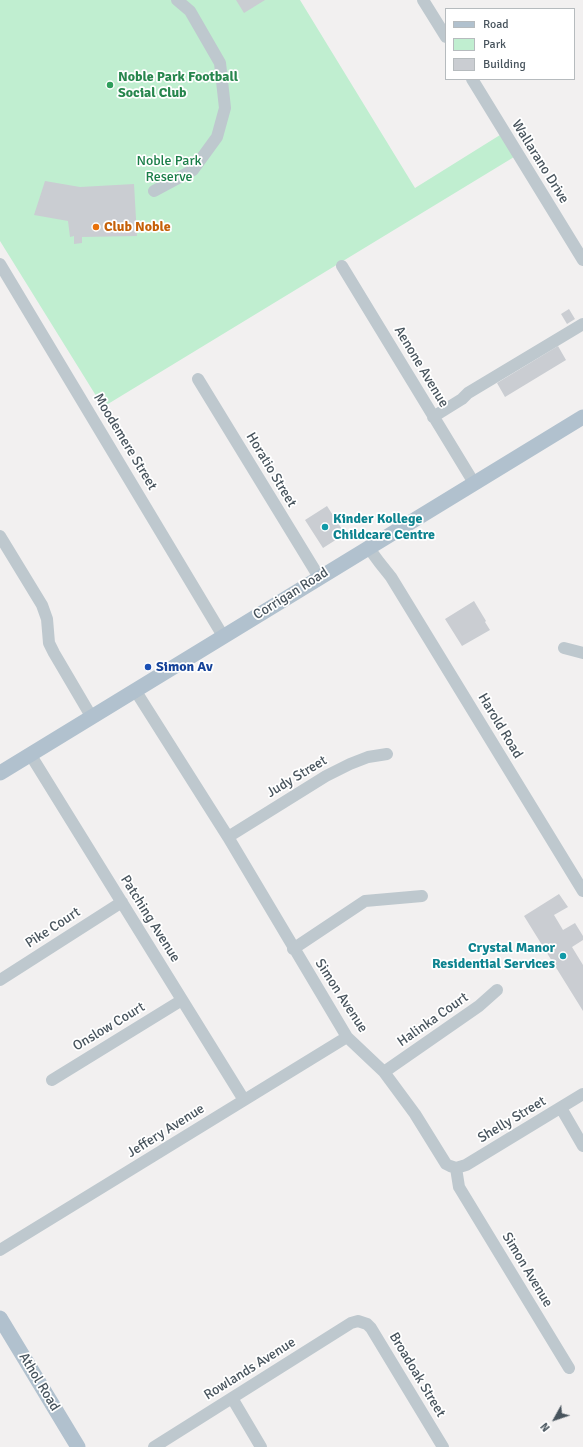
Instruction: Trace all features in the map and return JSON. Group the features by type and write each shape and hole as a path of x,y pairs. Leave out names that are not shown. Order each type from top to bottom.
{"main road":[{"name":"Corrigan Road","path":"0,773 91,716 583,417"},
{"name":"Athol Road","path":"0,1318 78,1447"}],"street":[{"path":"154,192 193,170 217,137 225,108 220,63 190,11 177,0"},
{"path":"423,0 445,35"},
{"name":"Wallarano Drive","path":"473,80 583,260"},
{"name":"Moodemere Street","path":"0,264 223,636"},
{"name":"Aenone Avenue","path":"342,266 474,483"},
{"path":"434,417 462,399 468,393 583,324"},
{"name":"Horatio Street","path":"198,379 319,578"},
{"path":"0,536 42,605 47,619 49,643 91,716"},
{"name":"Harold Road","path":"372,545 379,562 391,577 583,891"},
{"path":"564,648 583,653"},
{"name":"Simon Avenue","path":"135,690 228,837 293,949 347,1037 384,1072 415,1114 446,1164 456,1168 459,1187 569,1368"},
{"name":"Patching Avenue","path":"30,754 244,1100"},
{"name":"Judy Street","path":"228,837 326,776 368,757 387,754"},
{"path":"293,949 365,901 422,896"},
{"name":"Pike Court","path":"0,980 122,902"},
{"name":"Halinka Court","path":"384,1072 479,1006 497,990"},
{"name":"Onslow Court","path":"52,1080 182,1000"},
{"name":"Jeffery Avenue","path":"0,1250 347,1037"},
{"name":"Shelly Street","path":"456,1168 466,1165 583,1094"},
{"path":"561,1108 583,1146"},
{"name":"Rowlands Avenue","path":"154,1447 351,1323 363,1321"},
{"name":"Broadoak Street","path":"363,1321 371,1328 443,1447"},
{"path":"232,1398 261,1447"}],"green space":[{"name":"Noble Park Reserve","path":"0,0 300,0 415,188 500,135 514,157 103,407 0,241"}],"building":[{"path":"236,0 265,0 244,13"},
{"path":"45,181 80,187 134,184 137,236 82,237 82,243 74,244 74,236 70,237 68,221 34,215"},
{"path":"569,309 575,319 567,324 561,314"},
{"path":"558,346 566,360 505,397 497,383"},
{"name":"Kinder Kollege Childcare Centre","path":"327,506 345,534 323,548 305,520"},
{"path":"474,601 490,630 462,646 445,619"},
{"name":"Crystal Manor Residential Services","path":"559,894 568,907 554,915 563,930 575,923 583,936 583,940 572,947 583,965 583,1011 524,916"}],"place":[{"name":"Noble Park Football Social Club","path":"110,85"},
{"name":"Club Noble","path":"96,227"},
{"name":"Kinder Kollege Childcare Centre","path":"325,527"},
{"name":"Simon Av","path":"148,667"},
{"name":"Crystal Manor Residential Services","path":"563,956"}]}
